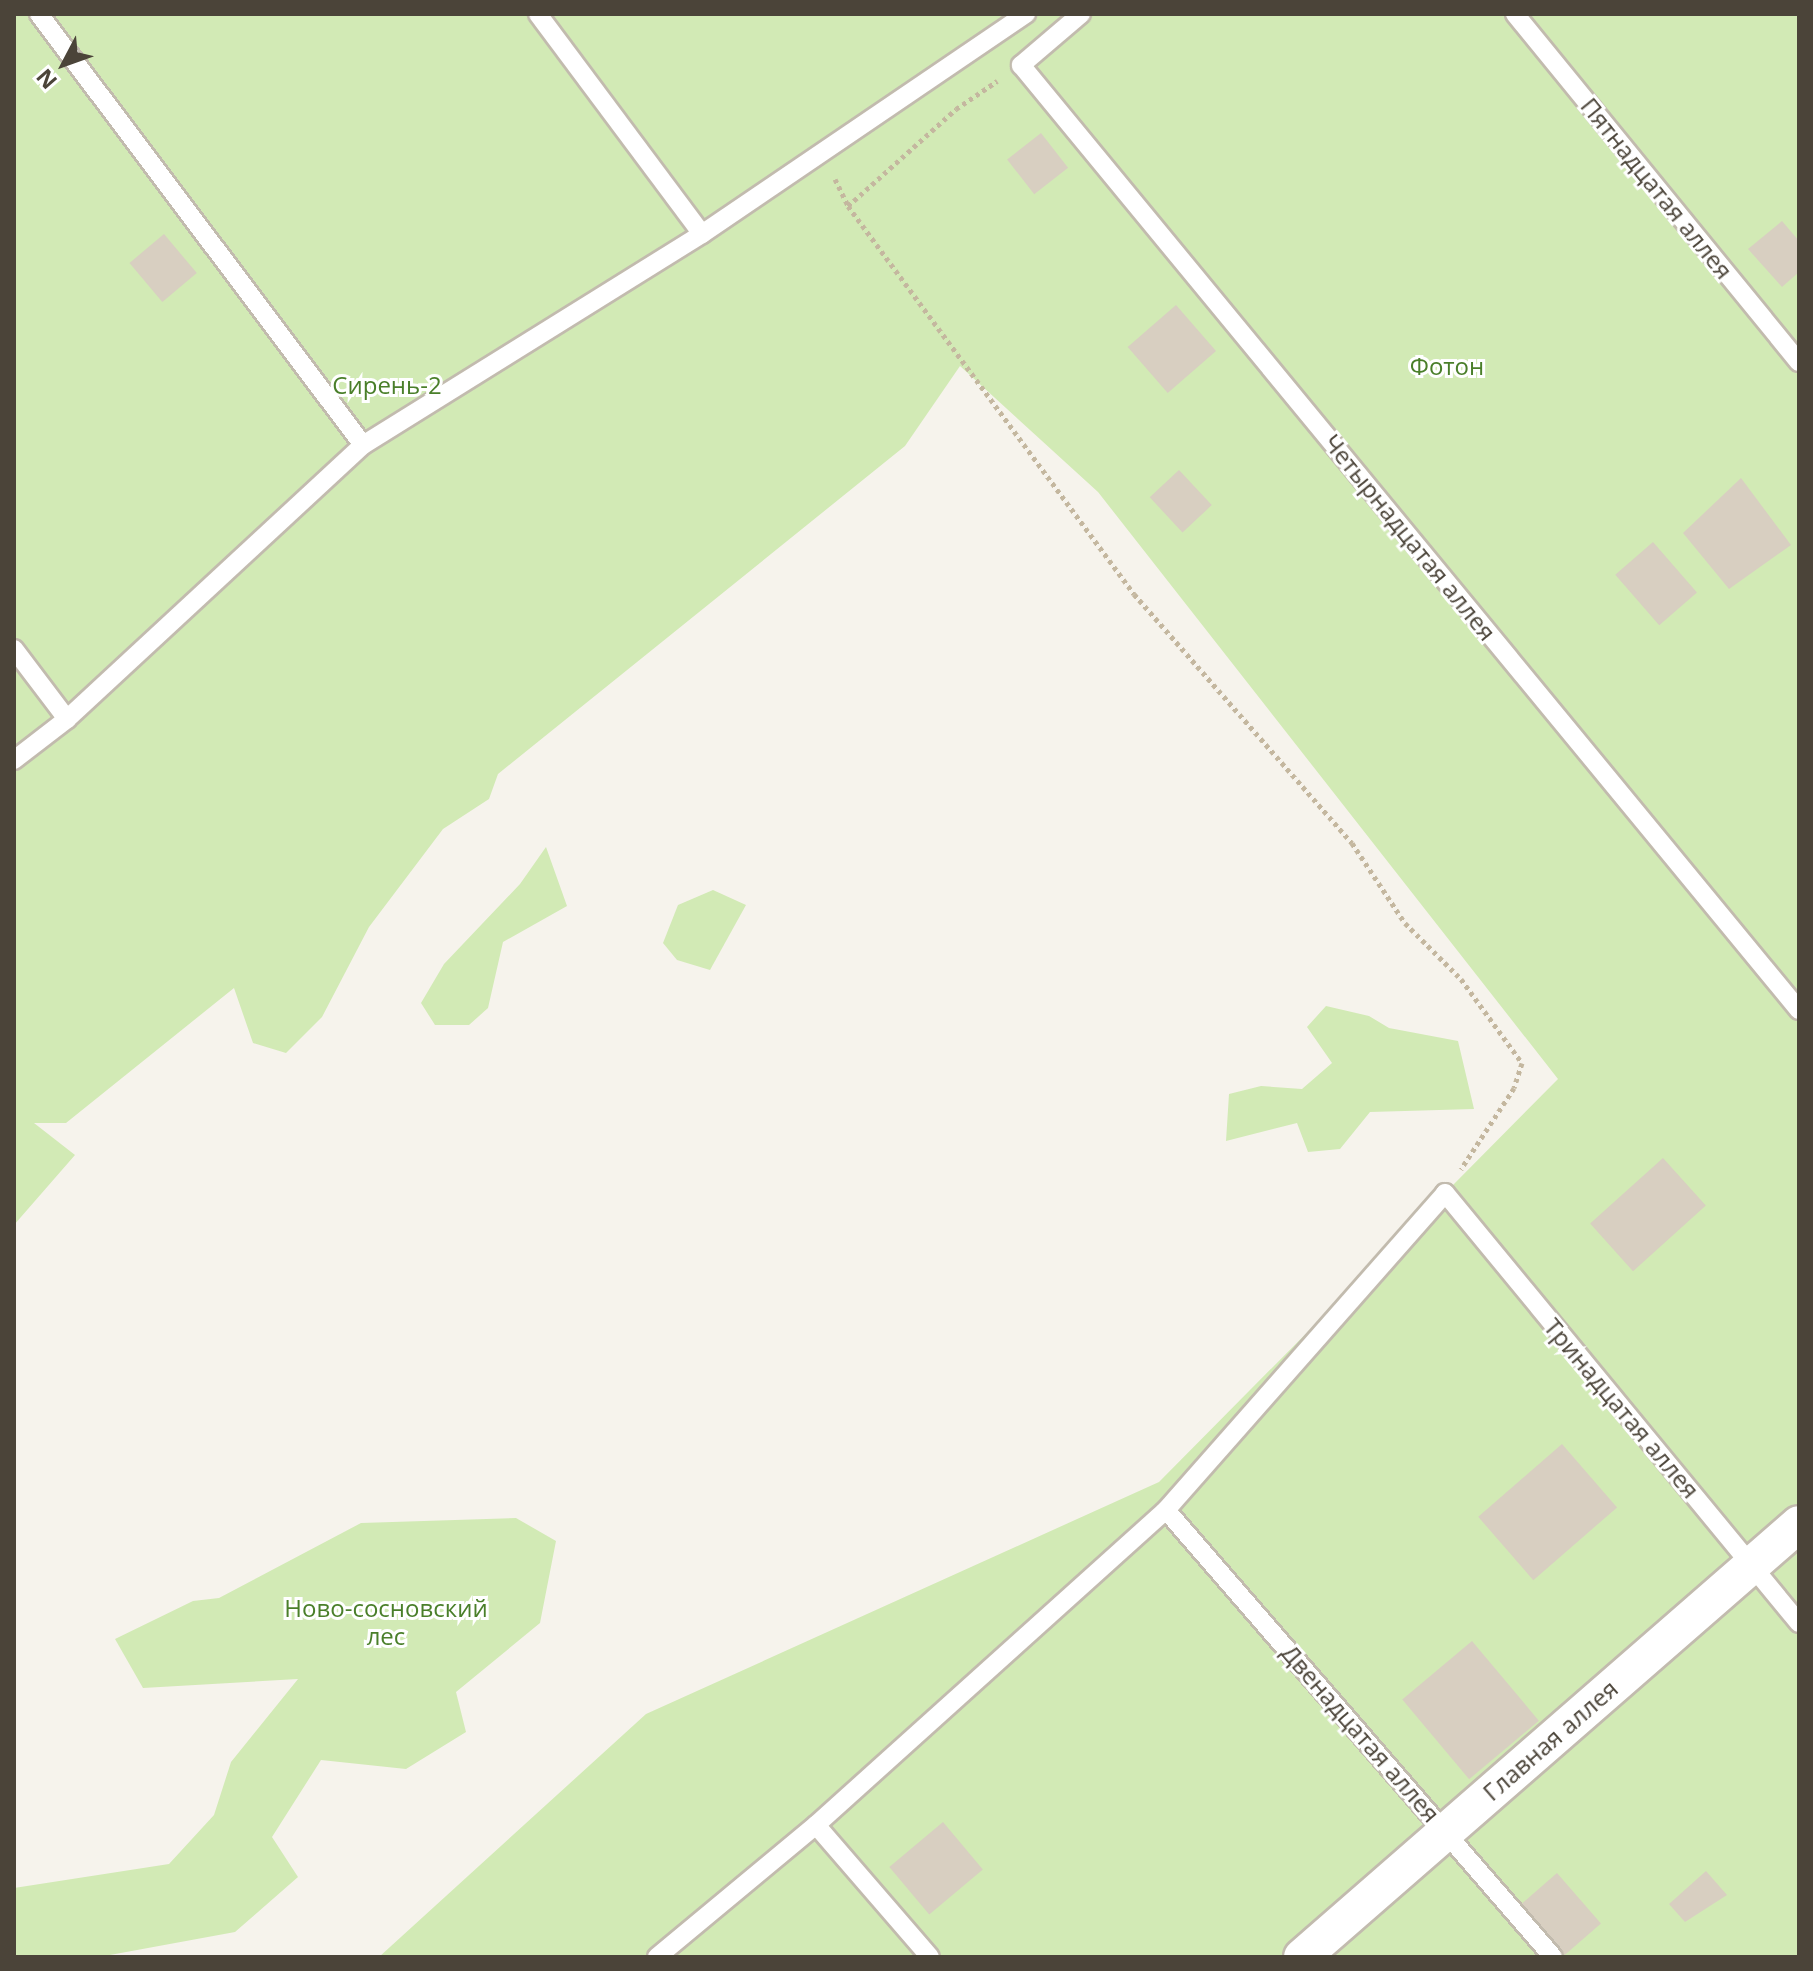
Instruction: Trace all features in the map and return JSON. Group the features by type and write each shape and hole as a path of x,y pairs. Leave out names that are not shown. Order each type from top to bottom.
{"street":[{"name":"Главная аллея","path":"1302,1957 1799,1524"}],"lane":[{"path":"39,14 363,445"},
{"path":"538,14 702,234"},
{"path":"14,760 67,719 363,445 702,234 1026,14"},
{"path":"1021,65 1081,14"},
{"name":"Пятнадцатая аллея","path":"1515,14 1799,362"},
{"name":"Четырнадцатая аллея","path":"1021,65 1799,1010"},
{"path":"14,649 67,719"},
{"path":"657,1957 816,1825 1166,1510 1445,1193"},
{"name":"Тринадцатая аллея","path":"1445,1193 1799,1623"},
{"name":"Двенадцатая аллея","path":"1166,1510 1553,1957"},
{"path":"816,1825 930,1957"}],"path":[{"path":"848,206 956,109 1021,65"},
{"path":"802,166 839,180 848,206 1134,594 1352,843 1405,923 1461,979 1522,1063 1514,1088 1445,1193"}],"green space":[{"name":"Фотон","path":"14,14 1799,14 1799,1957 379,1957 646,1714 1159,1482 1558,1079 1098,492 960,366 905,446 498,774 489,799 443,829 369,927 322,1017 286,1053 253,1043 234,988 66,1123 34,1123 75,1155 14,1225"},
{"path":"546,847 567,906 503,942 488,1008 469,1025 435,1025 421,1003 444,964 520,884"},
{"path":"713,890 746,905 710,970 677,960 663,943 678,905"},
{"path":"1326,1006 1369,1016 1389,1028 1458,1041 1474,1109 1370,1112 1340,1149 1308,1152 1297,1123 1226,1141 1229,1094 1261,1086 1302,1089 1332,1063 1307,1027"},
{"name":"Ново-сосновский лес","path":"516,1518 556,1541 540,1623 456,1692 466,1732 406,1769 321,1760 272,1837 298,1877 235,1932 99,1957 14,1957 14,1888 169,1864 214,1815 231,1762 298,1679 143,1688 115,1639 193,1601 219,1598 361,1523"}],"building":[{"path":"1041,133 1068,168 1034,194 1007,159"},
{"path":"1782,221 1799,241 1799,272 1782,287 1748,249"},
{"path":"164,234 197,273 162,302 130,263"},
{"path":"1176,305 1216,351 1168,393 1128,347"},
{"path":"1179,470 1212,505 1182,532 1150,497"},
{"path":"1741,478 1791,545 1729,589 1683,533"},
{"path":"1653,542 1697,593 1659,625 1615,575"},
{"path":"1663,1158 1706,1206 1633,1271 1590,1224"},
{"path":"1562,1444 1617,1507 1533,1580 1478,1517"},
{"path":"1472,1641 1539,1721 1469,1779 1402,1699"},
{"path":"943,1822 983,1869 929,1914 889,1867"},
{"path":"1706,1871 1727,1895 1685,1922 1669,1904"},
{"path":"1557,1873 1601,1924 1565,1955 1521,1904"}],"park label":[{"name":"Сирень-2","path":"387,385"}]}
